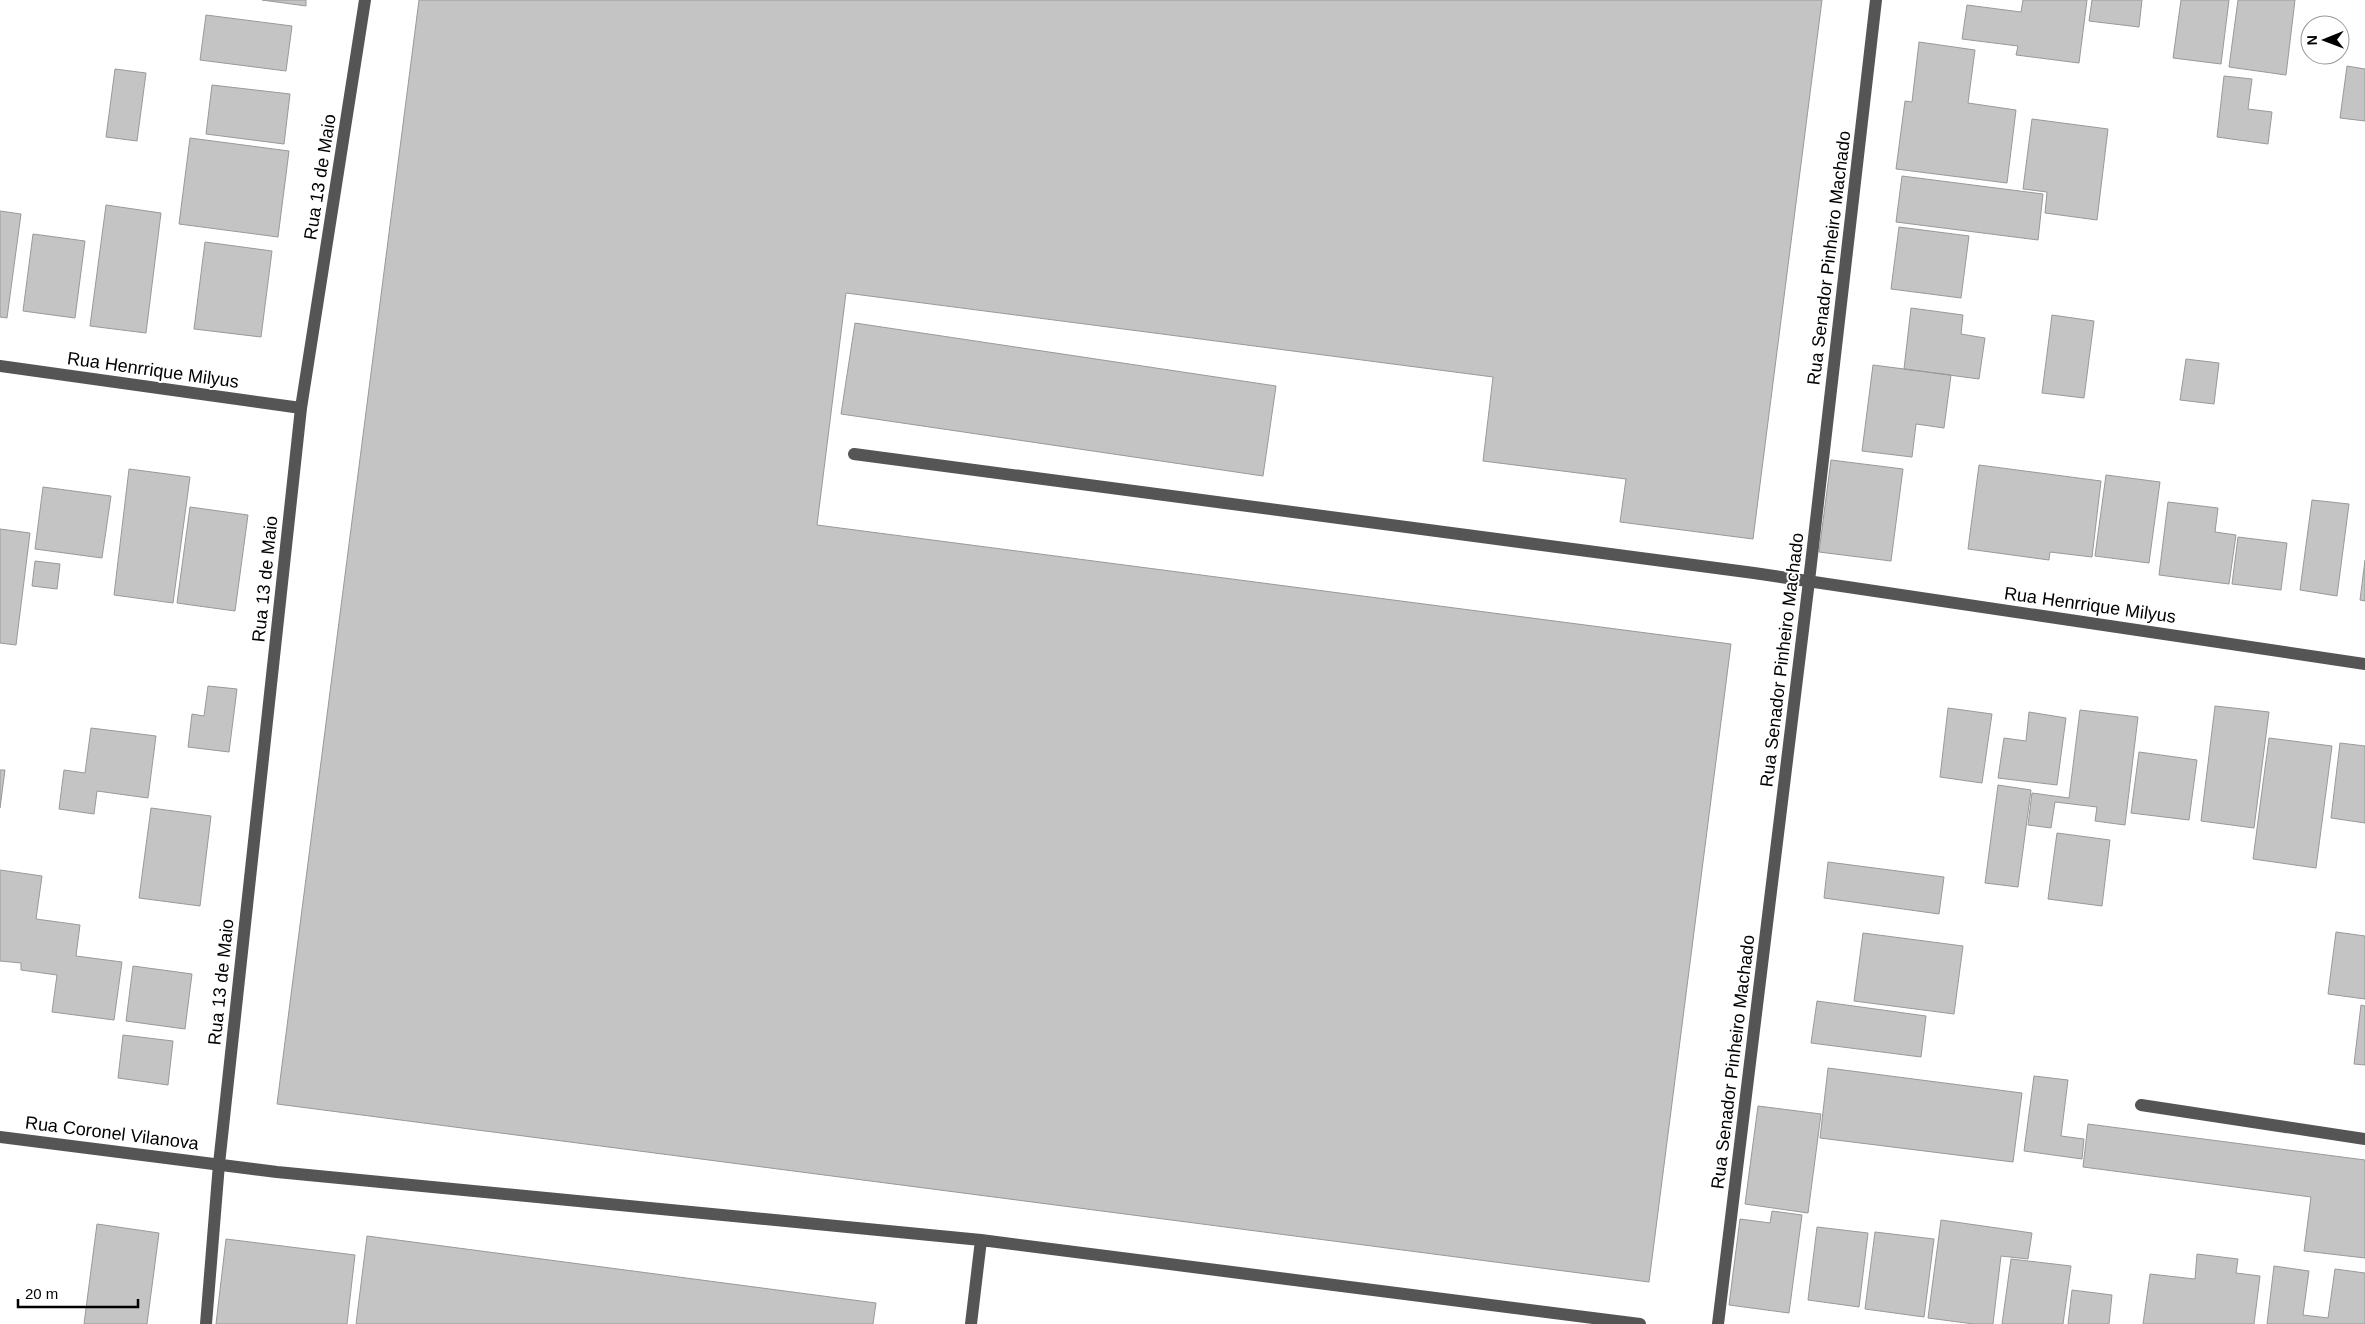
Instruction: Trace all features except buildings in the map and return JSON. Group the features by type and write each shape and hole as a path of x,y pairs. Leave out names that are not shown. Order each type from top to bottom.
{"street":[{"name":"Rua 13 de Maio","path":"206,1324 219,1164 301,408 365,0"},
{"name":"Rua Senador Pinheiro Machado","path":"1718,1324 1809,582 1876,0"},
{"name":"Rua Henrrique Milyus","path":"0,366 301,408"},
{"name":"Rua Henrrique Milyus","path":"854,454 1809,582 2365,664"},
{"path":"2142,1105 2365,1139"},
{"name":"Rua Coronel Vilanova","path":"0,1137 296,1174 980,1240 1640,1324"},
{"path":"971,1324 980,1240"}]}
